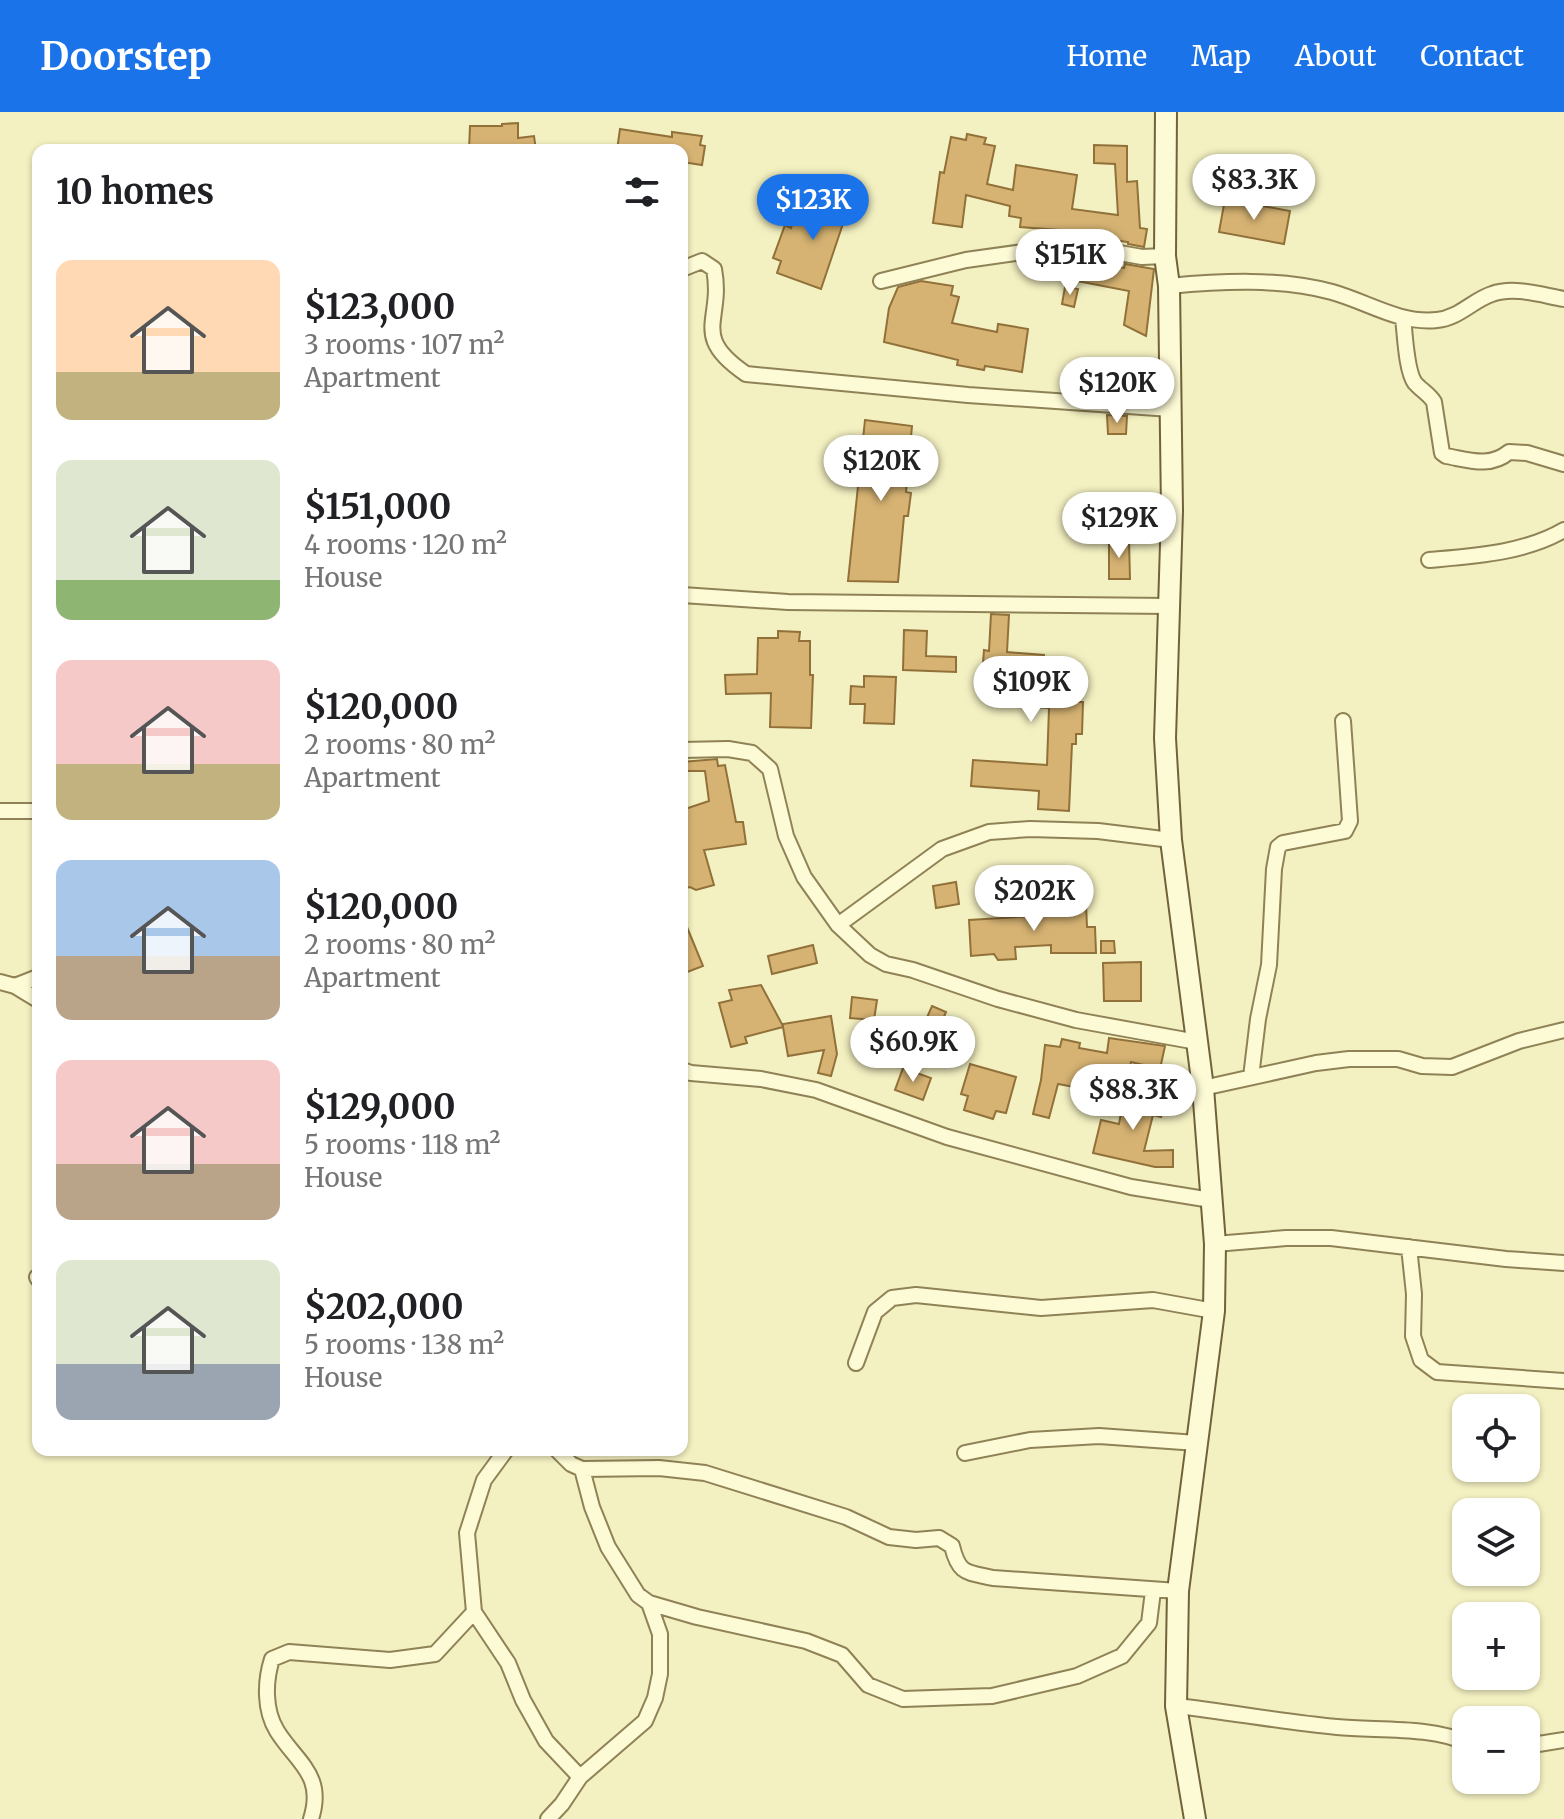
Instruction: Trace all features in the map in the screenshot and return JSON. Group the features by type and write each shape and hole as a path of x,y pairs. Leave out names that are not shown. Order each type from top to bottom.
{"street":[{"path":"1166,112 1165,256 1169,286 1171,409 1170,606 1165,738 1171,840 1203,1088 1215,1244 1214,1311 1178,1591 1176,1706 1195,1819"},
{"path":"881,281 966,260 1023,252 1114,252 1142,257 1165,256"},
{"path":"688,267 702,261 714,269 717,283 711,335 726,360 746,374 968,395 1171,409"},
{"path":"1169,286 1269,283 1332,292 1403,318 1438,320 1465,311 1490,294 1514,291 1564,299"},
{"path":"1403,318 1412,374 1416,384 1434,402 1442,453 1489,463 1500,460 1509,452 1527,453 1564,464"},
{"path":"1429,560 1485,554 1549,539 1564,530"},
{"path":"688,595 788,602 1170,606"},
{"path":"1251,1077 1269,965 1278,847 1283,843 1345,831 1350,821 1343,721"},
{"path":"688,750 728,749 752,753 770,769 786,836 804,877 838,925 870,955 886,964 1076,1020 1197,1042"},
{"path":"0,811 32,811"},
{"path":"838,925 942,849 989,832 1030,829 1098,831 1171,840"},
{"path":"7,984 32,978"},
{"path":"7,984 32,997"},
{"path":"1203,1088 1316,1063 1349,1059 1398,1059 1422,1066 1452,1067 1519,1041 1564,1030"},
{"path":"688,1072 761,1079 816,1090 947,1137 1131,1187 1211,1200"},
{"path":"1215,1244 1331,1238 1564,1263"},
{"path":"1409,1247 1414,1294 1413,1336 1421,1360 1437,1372 1564,1381"},
{"path":"856,1363 875,1312 892,1298 916,1295 1041,1308 1153,1300 1214,1311"},
{"path":"965,1453 1030,1440 1099,1436 1197,1443"},
{"path":"502,1456 484,1480 467,1533 474,1612 508,1663 523,1700 546,1741 580,1777"},
{"path":"563,1456 582,1469 659,1468 705,1473 846,1517 889,1537 916,1540 939,1538 952,1546 956,1564 964,1572 993,1578 1178,1591"},
{"path":"582,1469 592,1507 608,1547 638,1595 649,1603 806,1641 842,1655 868,1685 903,1699 992,1696 1077,1676 1122,1656 1149,1623 1153,1591"},
{"path":"548,1819 580,1777 645,1721 655,1698 660,1674 660,1634 649,1603"},
{"path":"311,1819 315,1805 313,1785 304,1764 276,1730 266,1693 266,1677 272,1659 289,1652 390,1660 435,1654 474,1612"},
{"path":"1176,1706 1280,1721 1428,1733 1452,1739"},
{"path":"1540,1744 1564,1740"}],"building":[{"path":"518,123 518,138 534,136 535,144 469,144 470,126"},
{"path":"620,129 672,137 672,132 702,136 700,145 705,146 702,165 688,163 688,144 618,144"},
{"path":"967,134 986,138 984,144 995,146 987,184 1013,190 1016,165 1077,175 1072,209 1118,215 1115,164 1094,163 1094,145 1127,146 1127,182 1137,181 1140,228 1147,229 1144,247 1071,234 1072,231 1020,227 1021,218 1009,216 1010,206 966,195 962,227 933,223 940,172 944,173 951,137 966,140"},
{"path":"834,185 854,191 821,289 777,273 781,261 773,258 785,225 791,228 795,215 823,225"},
{"path":"1225,199 1290,211 1284,244 1219,232"},
{"path":"1081,262 1154,269 1146,336 1124,325 1129,291 1077,281"},
{"path":"921,281 953,286 951,295 959,297 952,323 997,332 998,324 1028,329 1022,372 957,365 958,360 884,342 889,308 898,287"},
{"path":"1065,287 1078,289 1074,307 1062,304"},
{"path":"1123,374 1142,376 1140,391 1122,389"},
{"path":"1107,415 1127,416 1126,434 1108,434"},
{"path":"865,420 912,426 906,492 911,493 908,516 904,516 898,582 848,581"},
{"path":"1109,541 1129,541 1130,579 1109,579"},
{"path":"991,614 1009,615 1007,652 1044,655 1042,693 1078,694 1078,702 1083,702 1082,734 1076,734 1076,744 1072,744 1069,811 1038,809 1039,791 971,786 973,760 1047,765 1049,708 1004,705 1006,678 982,676 984,650 989,651"},
{"path":"904,630 927,631 926,656 956,657 956,672 903,670"},
{"path":"778,631 800,632 799,641 810,641 810,675 813,675 811,728 770,727 771,693 726,694 725,675 757,674 758,638 778,638"},
{"path":"864,676 896,677 894,724 864,723 865,704 850,704 851,686 864,687"},
{"path":"717,759 718,766 725,765 736,822 743,822 746,844 704,850 714,885 696,890 688,888 688,808 709,801 705,771 688,771 688,761"},
{"path":"956,882 959,904 936,908 933,886"},
{"path":"1086,904 1087,927 1095,927 1096,953 1051,953 1051,945 1015,947 1016,959 998,960 994,954 971,956 969,920 1050,915 1050,905"},
{"path":"688,930 703,966 688,972"},
{"path":"1101,941 1114,941 1115,953 1101,953"},
{"path":"813,945 817,963 772,974 768,956"},
{"path":"1141,962 1141,1001 1104,1001 1103,963"},
{"path":"761,985 783,1026 831,1016 837,1054 831,1076 818,1073 824,1050 788,1056 783,1027 745,1037 747,1043 731,1047 719,1003 732,1000 729,990"},
{"path":"852,997 877,1000 874,1020 850,1018"},
{"path":"932,1006 946,1012 943,1019 970,1030 961,1052 938,1043 941,1037 922,1029"},
{"path":"1109,1038 1165,1046 1160,1069 1131,1062 1123,1096 1058,1084 1049,1118 1033,1114 1045,1045 1060,1047 1062,1039 1080,1043 1079,1048 1107,1053"},
{"path":"970,1064 1016,1077 1006,1113 996,1111 993,1119 964,1110 968,1096 961,1094"},
{"path":"903,1068 931,1078 923,1100 895,1090"},
{"path":"1125,1090 1165,1098 1161,1117 1153,1115 1144,1151 1173,1150 1173,1167 1155,1167 1093,1153 1101,1120 1119,1124"}]}
